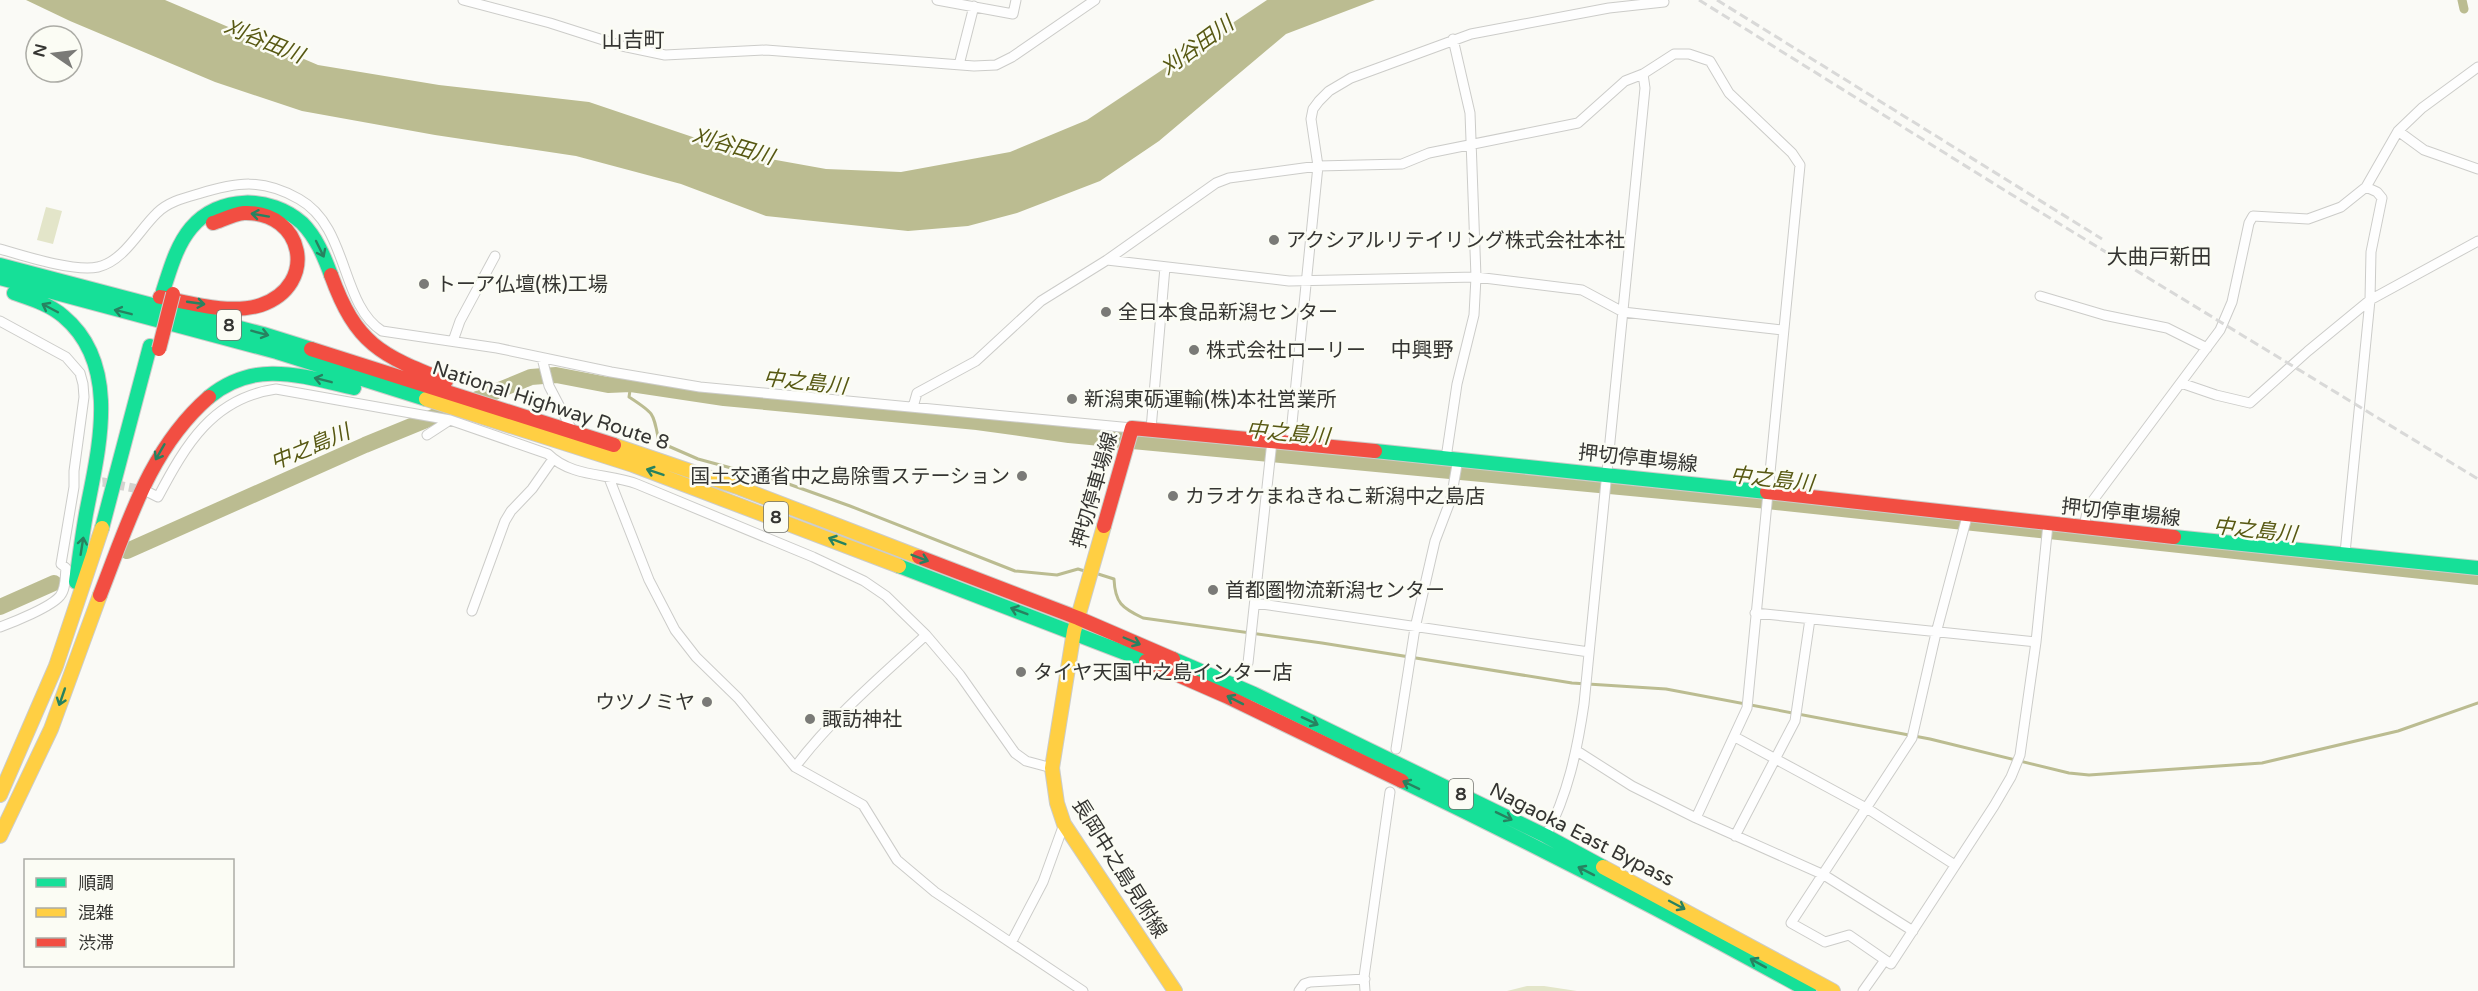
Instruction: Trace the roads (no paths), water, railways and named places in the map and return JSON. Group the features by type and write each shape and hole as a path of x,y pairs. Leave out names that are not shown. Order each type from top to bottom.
{"main road":[{"path":"81,642 177,251 193,226 202,217 227,204 240,202 271,204 293,215 312,235 321,250 346,313 368,340 399,360 460,391"},
{"path":"35,274 179,301 232,307 254,306 272,301 290,286 298,261 294,236 285,225 262,214 239,214 219,220 202,232 191,246 168,293"},
{"name":"National Highway Route 8","path":"0,265 263,334 494,402 740,488 1076,625"},
{"name":"National Highway Route 8","path":"0,278 277,352 633,465 1076,625"},
{"path":"0,288 40,303 65,317 75,327 94,358 99,376 100,437 70,624"},
{"path":"0,795 56,666 99,538 154,347"},
{"path":"0,836 56,716 81,642 142,487 158,455 187,417 229,382 260,373 291,373 442,404"},
{"name":"押切停車場線","path":"1076,625 1132,428 1452,458 1605,482 1767,491 2048,524 2478,568"},
{"name":"長岡中之島見附線","path":"1076,625 1052,768 1054,797 1064,824 1175,991"},
{"name":"Nagaoka East Bypass","path":"1076,625 1254,694 1546,836 1833,991"},
{"name":"Nagaoka East Bypass","path":"1076,625 1527,841 1659,909 1809,991"}],"street":[{"path":"462,0 665,55 766,50 959,65 996,65 1012,57 1095,0"},
{"path":"937,0 1013,14 1016,0"},
{"path":"1290,443 1318,166 1311,119 1313,109 1329,91 1352,78 1453,39 1564,16 1664,2"},
{"path":"959,65 974,6"},
{"path":"1396,749 1415,628 1435,542 1451,499 1457,384 1474,315 1476,277 1470,113 1453,39"},
{"path":"913,407 917,393 976,361 1041,301 1107,260 1216,183 1229,178 1318,166 1395,165 1429,153 1578,123 1625,81 1643,74 1674,54 1689,54 1710,61 1729,93 1798,159 1800,165 1747,708 1696,818"},
{"path":"2084,527 2088,507 2220,330 2232,302 2249,223 2253,216 2308,219 2341,207 2366,187 2398,131 2422,108 2476,68"},
{"path":"1546,836 1569,782 1577,751 1589,652 1645,88 1643,74"},
{"path":"2398,131 2424,150 2478,169"},
{"path":"0,249 79,268 99,267 119,256 165,207 229,184 254,184 297,198 314,210 331,233 362,308 374,326 382,331 453,341 700,387 1132,428"},
{"path":"2345,553 2370,300 2372,252 2382,198 2377,192 2366,187"},
{"path":"2181,382 2216,396 2250,403 2370,300 2478,241"},
{"path":"453,341 460,321 495,256"},
{"path":"1107,260 1288,281 1476,277 1582,290 1623,312 1783,330"},
{"path":"1151,429 1165,267"},
{"path":"2040,296 2104,315 2167,328 2207,348"},
{"path":"0,321 66,357 80,373 84,397 74,487 61,564 66,568 64,587 60,596 46,606 0,627"},
{"path":"542,358 566,428"},
{"path":"146,491 158,497 190,444 215,414 239,398 258,392 276,389 450,420 548,454 553,459 584,473 609,478 619,477 813,556 864,581 886,596 926,635 960,675 1015,753 1026,761 1052,768"},
{"path":"427,435 450,420"},
{"path":"1248,663 1272,441"},
{"path":"472,611 505,520 511,510 532,489 553,459"},
{"path":"609,478 649,580 675,630 696,657 738,698 795,767 863,806 903,866 935,892 1083,991"},
{"path":"74,487 87,483"},
{"path":"732,522 739,503"},
{"path":"1968,513 1936,633 1912,738 1868,809 1791,923 1825,942 1849,935 1891,964 2000,797 2020,755 2036,642 2048,524"},
{"path":"1255,603 1589,652"},
{"path":"1755,613 2036,642"},
{"path":"1735,836 1795,720 1799,706 1810,619"},
{"path":"795,767 818,736 926,635"},
{"path":"1735,737 1868,809 1955,865"},
{"path":"1577,751 1632,786 1696,818 1824,875 1913,931"},
{"path":"1365,991 1390,792"},
{"path":"1011,944 1043,882 1064,824"},
{"path":"1863,991 1885,960"},
{"path":"1299,991 1304,984 1310,981 1365,979"}],"waterway":[{"path":"2462,0 2464,9"},
{"name":"中之島川","path":"127,551 365,445 531,377 556,375 608,385 631,384 724,398 977,422 1069,435 1758,500 2478,577"},
{"path":"631,384 629,397 652,415 659,442 698,459 783,482 1015,571 1057,575 1078,569 1088,572"},
{"path":"1095,573 1114,579 1116,594 1121,604 1143,618 1322,643 1572,683 1666,689 1930,739 2069,773 2089,775 2262,763 2398,731 2478,703"},
{"name":"中之島川","path":"0,607 54,583"}],"tunnel":[{"path":"89,483 103,482 143,490"}],"railway":[{"path":"1699,0 2009,193 2478,479"},
{"path":"1717,0 2102,239"}],"place":[{"name":"アクシアルリテイリング株式会社本社","path":"1274,240"},
{"name":"トーア仏壇(株)工場","path":"424,284"},
{"name":"全日本食品新潟センター","path":"1106,312"},
{"name":"株式会社ローリー","path":"1194,350"},
{"name":"新潟東砺運輸(株)本社営業所","path":"1072,399"},
{"name":"国土交通省中之島除雪ステーション","path":"1022,476"},
{"name":"カラオケまねきねこ新潟中之島店","path":"1173,496"},
{"name":"首都圏物流新潟センター","path":"1213,590"},
{"name":"タイヤ天国中之島インター店","path":"1021,672"},
{"name":"ウツノミヤ","path":"707,702"},
{"name":"諏訪神社","path":"810,719"}],"district":[{"name":"山吉町","path":"633,40"},
{"name":"大曲戸新田","path":"2159,257"},
{"name":"中興野","path":"1422,350"}],"water label":[{"name":"刈谷田川","path":"264,41"},
{"name":"刈谷田川","path":"1197,46"},
{"name":"刈谷田川","path":"733,146"}]}
